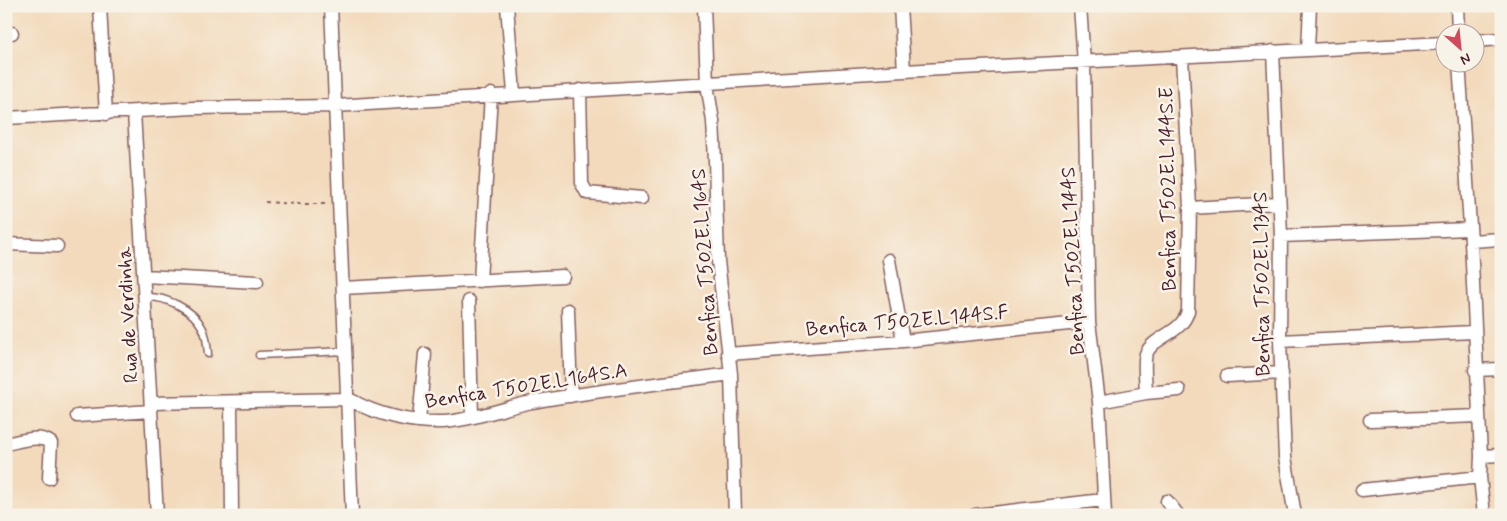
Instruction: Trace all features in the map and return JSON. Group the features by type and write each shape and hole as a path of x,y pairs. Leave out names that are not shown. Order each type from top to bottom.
{"street":[{"path":"100,6 106,114"},
{"path":"331,6 342,288 349,398 352,515"},
{"path":"507,6 514,93"},
{"name":"Benfica T502E.L164S","path":"704,6 707,84 713,121 718,260 731,374 735,515"},
{"path":"900,6 904,71"},
{"name":"Benfica T502E.L144S","path":"1080,6 1084,63 1089,322 1099,402 1105,515"},
{"path":"1308,49 1310,6"},
{"path":"1457,6 1458,22"},
{"path":"1484,40 1501,39"},
{"path":"6,118 194,108 335,106 492,94 707,84 904,71 1084,63 1434,43"},
{"name":"Benfica T502E.L134S","path":"1273,51 1282,236 1280,341 1285,456 1295,515"},
{"name":"Benfica T502E.L144S.E","path":"1146,393 1146,355 1150,347 1186,321 1188,311 1190,208 1182,57"},
{"path":"1461,72 1481,456 1480,477 1484,515"},
{"path":"580,90 582,184 587,193 642,198"},
{"path":"480,280 492,94"},
{"name":"Rua de Verdinha","path":"134,112 157,515"},
{"path":"1190,208 1279,203"},
{"path":"1282,236 1470,235 1501,239"},
{"path":"6,244 57,246"},
{"path":"889,260 903,341"},
{"path":"144,276 257,282"},
{"path":"342,288 563,276"},
{"path":"469,300 472,417"},
{"path":"568,310 571,396"},
{"name":"Benfica T502E.L144S.F","path":"728,354 903,341 1089,322"},
{"path":"1280,341 1474,332"},
{"path":"419,421 425,354"},
{"path":"1475,370 1501,369"},
{"path":"1227,376 1282,373"},
{"name":"Benfica T502E.L164S.A","path":"77,416 151,407 349,398 365,408 419,421 444,422 532,402 731,374"},
{"path":"1099,402 1146,393 1179,390"},
{"path":"231,402 232,515"},
{"path":"1370,420 1479,416"},
{"path":"6,444 38,438 51,443 49,478"},
{"path":"1481,456 1501,455"},
{"path":"1362,490 1480,477"},
{"path":"975,515 1103,500"},
{"path":"1167,501 1178,515"}],"lane":[{"path":"145,297 153,296 170,302 197,318 204,329 208,354"},
{"path":"259,355 346,351"}],"path":[{"path":"265,202 316,205 339,202"}]}
